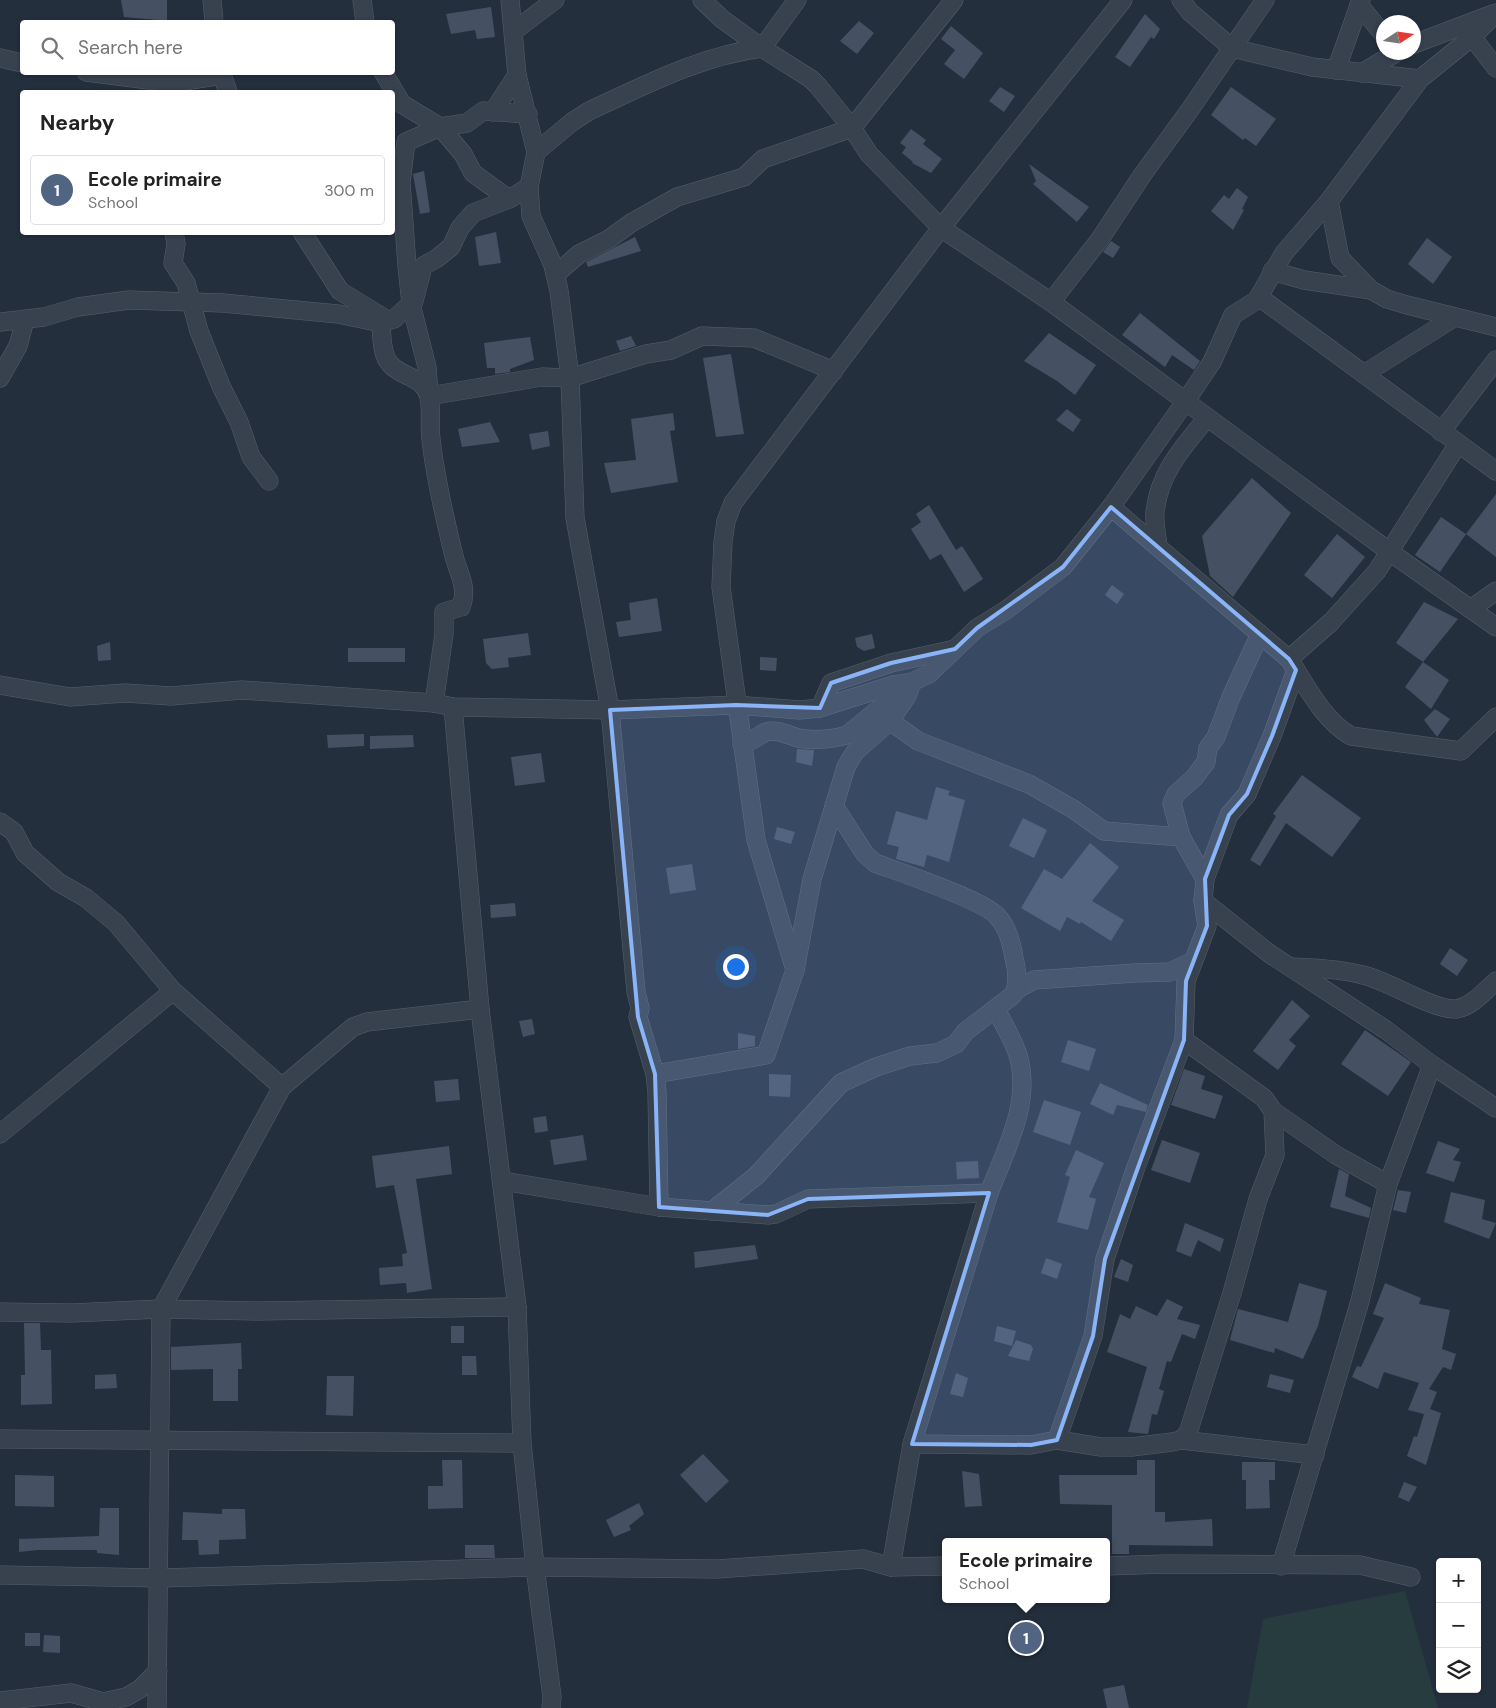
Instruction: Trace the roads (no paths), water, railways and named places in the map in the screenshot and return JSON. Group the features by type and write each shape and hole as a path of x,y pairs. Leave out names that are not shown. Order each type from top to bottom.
{"street":[{"path":"212,0 214,20"},
{"path":"362,0 365,20"},
{"path":"510,0 517,75 536,152 529,187 531,216 556,274 570,378 575,518 610,710 636,992 640,1008 638,1018 655,1074 660,1207"},
{"path":"514,31 555,0"},
{"path":"702,0 722,19 762,48 811,79 852,128 881,168 941,228 1051,302 1390,552 1472,608 1496,627"},
{"path":"536,152 572,122 597,107 700,62 736,52 762,48 797,0"},
{"path":"556,274 579,254 609,239 631,223 677,197 744,176 763,159 852,128 954,0"},
{"path":"795,970 756,840 721,587 726,521 734,503 941,228 1123,0"},
{"path":"1180,0 1190,12 1232,48 1270,56 1292,64 1420,79"},
{"path":"1051,302 1100,239 1143,174 1189,112 1265,0"},
{"path":"1336,70 1360,3"},
{"path":"1360,3 1376,24"},
{"path":"742,744 754,741 766,732 784,732 803,739 837,738 847,735 912,682 929,674 977,628 1006,610 1063,568 1112,508 1212,362 1233,315 1259,297 1272,271 1284,253 1329,201 1420,79 1472,37 1496,13"},
{"path":"1421,41 1496,13"},
{"path":"1472,37 1496,68"},
{"path":"0,58 20,63"},
{"path":"1362,73 1384,60"},
{"path":"98,75 145,87 216,75"},
{"path":"222,75 227,90"},
{"path":"385,75 394,90"},
{"path":"493,112 517,75"},
{"path":"395,92 402,104 440,127 463,154 473,172 509,199"},
{"path":"434,703 444,634 444,612 461,606 465,589 454,556 442,504 431,440 427,367 411,304 401,182 406,142 440,127 467,124 483,111 528,114"},
{"path":"0,322 25,320 116,301 223,303 338,314 385,322 414,301 423,266 436,259 451,247 466,218 472,213 509,199 529,187"},
{"path":"1329,201 1340,258 1371,290 1386,299 1496,327"},
{"path":"174,235 176,244 174,264 186,283 199,331 221,386 239,422 251,457 269,481"},
{"path":"304,235 340,291 385,322"},
{"path":"1284,253 1304,280"},
{"path":"1272,271 1304,280 1371,290"},
{"path":"1259,297 1496,471"},
{"path":"1364,374 1455,317"},
{"path":"0,378 18,346 25,320"},
{"path":"385,322 385,355 389,363 416,379 422,384 429,396"},
{"path":"429,396 542,377 570,378 646,354 671,350 702,336 754,338 834,371"},
{"path":"1441,432 1496,360"},
{"path":"1158,547 1155,513 1164,475 1207,418"},
{"path":"1057,1440 1093,1336 1105,1259 1136,1167 1184,1040 1186,981 1191,962 1207,926 1204,901 1205,879 1230,815 1247,794 1272,736 1292,664 1377,571 1458,444"},
{"path":"1151,452 1170,465"},
{"path":"1112,508 1260,634 1292,664 1331,719 1341,730 1351,736 1458,751 1465,748 1496,717"},
{"path":"1472,608 1496,591"},
{"path":"1205,879 1181,837 1172,803 1176,794 1194,778 1206,762 1208,748 1216,737 1231,697 1260,634"},
{"path":"820,708 831,683 891,663 955,649"},
{"path":"655,1074 766,1055 795,970 812,879 846,768 855,752 890,721 907,696 912,682"},
{"path":"0,684 70,697 125,693 171,696 242,690 434,703 453,707 610,710 736,705 800,710 820,708 893,685 912,682"},
{"path":"453,707 480,1008 503,1181 517,1307 522,1443 535,1568 552,1697 551,1708"},
{"path":"890,721 918,741 1029,784 1073,809 1104,831 1181,837"},
{"path":"712,1211 756,1176 841,1084 876,1066 910,1056 937,1053 956,1044 965,1032 1013,995 1016,990 1017,977 1013,950 999,917 982,906 875,863 865,854 834,806"},
{"path":"0,822 14,832 25,853 58,882 86,898 116,923 173,991 282,1087"},
{"path":"1204,901 1290,967 1386,1030 1432,1065 1496,1108"},
{"path":"1016,990 1034,980 1135,972 1170,972 1191,962"},
{"path":"1290,967 1364,975 1443,1009 1458,1009 1471,1003 1496,981"},
{"path":"0,1134 173,991"},
{"path":"157,1708 160,1578 158,1442 161,1309 282,1087 353,1027 366,1022 480,1008"},
{"path":"891,1567 912,1444 989,1193 1019,1114 1022,1090 1018,1055 996,1009"},
{"path":"1184,1040 1264,1098 1273,1111 1336,1155 1388,1184"},
{"path":"1281,1566 1360,1301 1388,1184 1432,1065"},
{"path":"1181,1440 1188,1433 1258,1199 1275,1155 1273,1111"},
{"path":"503,1181 660,1207 768,1215 776,1214 808,1200 989,1193"},
{"path":"0,1312 72,1313 161,1309 260,1311 517,1307"},
{"path":"0,1439 158,1442 522,1443"},
{"path":"912,1444 1031,1445 1057,1440 1101,1447 1132,1447 1181,1440 1315,1455"},
{"path":"0,1575 160,1578 535,1568 717,1569 863,1559 891,1567 942,1566"},
{"path":"1110,1566 1166,1564 1360,1565 1411,1576"},
{"path":"0,1701 14,1701 71,1693 104,1702 126,1697 140,1689 158,1671"}],"place":[{"name":"Ecole primaire","path":"1026,1638"}]}
